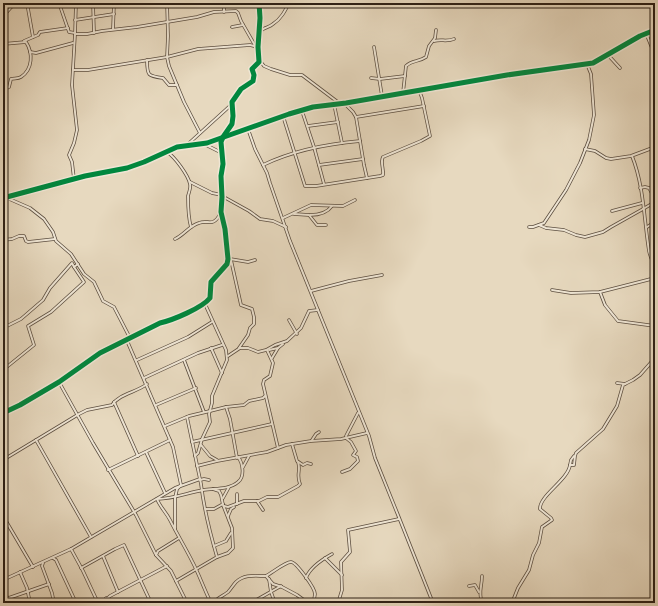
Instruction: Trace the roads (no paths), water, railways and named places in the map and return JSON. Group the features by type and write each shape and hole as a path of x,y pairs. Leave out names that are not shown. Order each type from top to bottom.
{"street":[{"path":"3,16 15,3"},
{"path":"27,3 33,37"},
{"path":"59,3 70,33 88,34 113,29 168,22 214,12 237,12 258,51"},
{"path":"74,179 72,162 69,155 77,130 72,86 76,3"},
{"path":"93,3 94,33"},
{"path":"113,29 114,3"},
{"path":"167,3 167,57 169,66 200,133"},
{"path":"224,3 224,12"},
{"path":"259,3 260,18 258,51 260,61 264,66 290,75 302,75 340,103"},
{"path":"259,35 262,28 269,27 276,22 289,3"},
{"path":"75,20 114,14"},
{"path":"232,27 243,25"},
{"path":"3,44 24,41 38,35 40,32 68,28"},
{"path":"403,93 406,66 411,62 426,57 428,48 436,35 436,30"},
{"path":"5,198 74,179 127,168 177,147 203,144 283,116 324,105 467,83 507,75 593,64 646,33 655,30"},
{"path":"646,33 652,48 655,62"},
{"path":"433,42 454,39"},
{"path":"3,90 9,87 11,79 20,78 28,69 31,58 27,42 24,41"},
{"path":"30,52 36,53 74,43"},
{"path":"73,70 103,68 167,57 198,49 250,45 255,46"},
{"path":"374,47 382,96"},
{"path":"608,55 620,68"},
{"path":"147,60 150,75 153,77 163,78 169,85 177,85"},
{"path":"187,146 232,104 239,92 253,81 254,77 252,69 260,61"},
{"path":"529,227 544,223 566,190 589,140 594,115 591,74 587,64"},
{"path":"372,78 380,79 405,76"},
{"path":"283,116 304,185 309,186 368,178 383,175 382,159 385,156 430,136 419,90"},
{"path":"344,103 356,117 363,159 368,178"},
{"path":"195,456 198,453 202,439 210,422 212,396 228,356 238,349 248,335 250,328 254,324 252,309 242,305 229,259 226,229 221,213 222,196 220,180 223,164 221,142 222,137 232,124 232,104"},
{"path":"334,104 342,143"},
{"path":"356,117 424,106"},
{"path":"302,111 308,126 324,184"},
{"path":"308,126 338,122"},
{"path":"248,129 267,173 318,310 433,603"},
{"path":"263,165 295,152 314,147 360,141"},
{"path":"203,144 222,153"},
{"path":"585,149 610,159 632,156 655,147"},
{"path":"167,152 178,162 190,182 191,187 188,196 188,218 191,227"},
{"path":"632,156 640,188 650,253 655,269"},
{"path":"319,165 363,159"},
{"path":"190,182 212,193 222,196 260,219 273,221 286,227"},
{"path":"539,225 546,228 564,230 585,237 603,232 655,201 649,188 640,188"},
{"path":"5,198 30,208 44,219 52,231 55,239 69,251 84,274 94,283 103,301 114,307 129,338 128,343 137,360 176,455 181,485"},
{"path":"283,218 311,205 343,206 355,200"},
{"path":"612,210 642,203"},
{"path":"292,214 323,214 332,206"},
{"path":"175,239 182,236 191,227 201,222 212,222 218,219 221,213"},
{"path":"309,215 316,225 326,225"},
{"path":"647,227 655,222"},
{"path":"3,240 12,239 21,235 24,236 26,241 30,242 55,239"},
{"path":"650,253 655,252"},
{"path":"3,328 21,319 43,300 50,288 75,259"},
{"path":"229,259 248,262 255,260"},
{"path":"3,413 20,405 59,382 96,355 129,338 205,304 211,296 212,280 227,264 229,259"},
{"path":"3,370 34,345 28,326 51,312 84,282 72,263"},
{"path":"74,267 78,264"},
{"path":"655,272 653,278 655,283"},
{"path":"311,291 349,281 382,275"},
{"path":"552,290 571,293 600,292 653,278"},
{"path":"600,292 605,305 618,321 655,326"},
{"path":"205,304 228,356"},
{"path":"238,349 248,348 258,352 273,350 297,334 309,311 318,310"},
{"path":"289,320 297,334"},
{"path":"137,360 188,337 212,322"},
{"path":"267,350 275,345 284,343"},
{"path":"144,378 223,344"},
{"path":"272,358 279,347"},
{"path":"211,348 222,373"},
{"path":"267,350 272,358 273,364 270,376 263,382 278,448"},
{"path":"617,383 625,384 634,380 655,358"},
{"path":"184,360 204,412"},
{"path":"59,382 108,470 134,512 156,555 167,566 187,603"},
{"path":"3,460 87,410 111,405 147,384"},
{"path":"512,603 518,588 526,576 539,543 542,527 552,520 540,509 541,502 563,478 568,471 571,460 575,455 603,429 617,406 622,388 625,384"},
{"path":"156,405 196,388"},
{"path":"165,426 204,412 244,405 263,398 266,395"},
{"path":"114,402 138,456"},
{"path":"226,407 233,432 237,458 242,462 243,467"},
{"path":"345,437 358,413"},
{"path":"187,417 201,490 217,557"},
{"path":"192,442 272,424"},
{"path":"311,441 318,432"},
{"path":"197,466 267,452 292,444 337,439 367,433"},
{"path":"342,472 350,469 358,461 357,457 353,455 356,451 353,445 345,437"},
{"path":"36,440 91,537"},
{"path":"108,470 170,440"},
{"path":"228,516 231,509 237,505 244,502 257,501 267,497 278,497 300,484 297,476 300,468 292,444"},
{"path":"201,445 210,456 218,461"},
{"path":"146,452 165,494"},
{"path":"570,465 575,465 575,455"},
{"path":"157,498 175,497 201,490 229,487 240,482 243,467 249,456"},
{"path":"298,462 303,465 307,463 310,464"},
{"path":"3,580 71,549 181,485 204,479 209,480"},
{"path":"175,530 175,497 177,489 181,485"},
{"path":"222,500 229,487"},
{"path":"176,581 217,557 228,553 233,548 232,532 220,493 212,489"},
{"path":"237,494 237,505"},
{"path":"157,498 160,506 169,517 212,603 229,591 236,582 245,576 266,576 290,562 295,564 309,581 315,594 312,603"},
{"path":"257,501 263,510"},
{"path":"206,509 223,505 228,507 237,505"},
{"path":"3,516 33,567"},
{"path":"338,603 342,590 342,561 350,552 348,530 399,518"},
{"path":"214,546 226,541 232,532"},
{"path":"156,555 158,551 180,538"},
{"path":"81,568 124,546 151,603"},
{"path":"71,549 95,594 98,603"},
{"path":"306,578 309,572 332,554"},
{"path":"103,556 118,592"},
{"path":"53,558 56,560 76,603"},
{"path":"325,558 342,576"},
{"path":"43,563 42,566 54,603"},
{"path":"102,603 106,598 167,566"},
{"path":"20,572 28,591 30,603"},
{"path":"266,576 273,584 281,586 308,603"},
{"path":"482,576 480,593 482,603"},
{"path":"269,579 271,592 275,603"},
{"path":"3,600 49,584"},
{"path":"469,586 475,585 480,593"},
{"path":"3,586 9,603"},
{"path":"251,603 281,586"},
{"path":"106,598 108,603"},
{"path":"496,603 504,603"}]}
